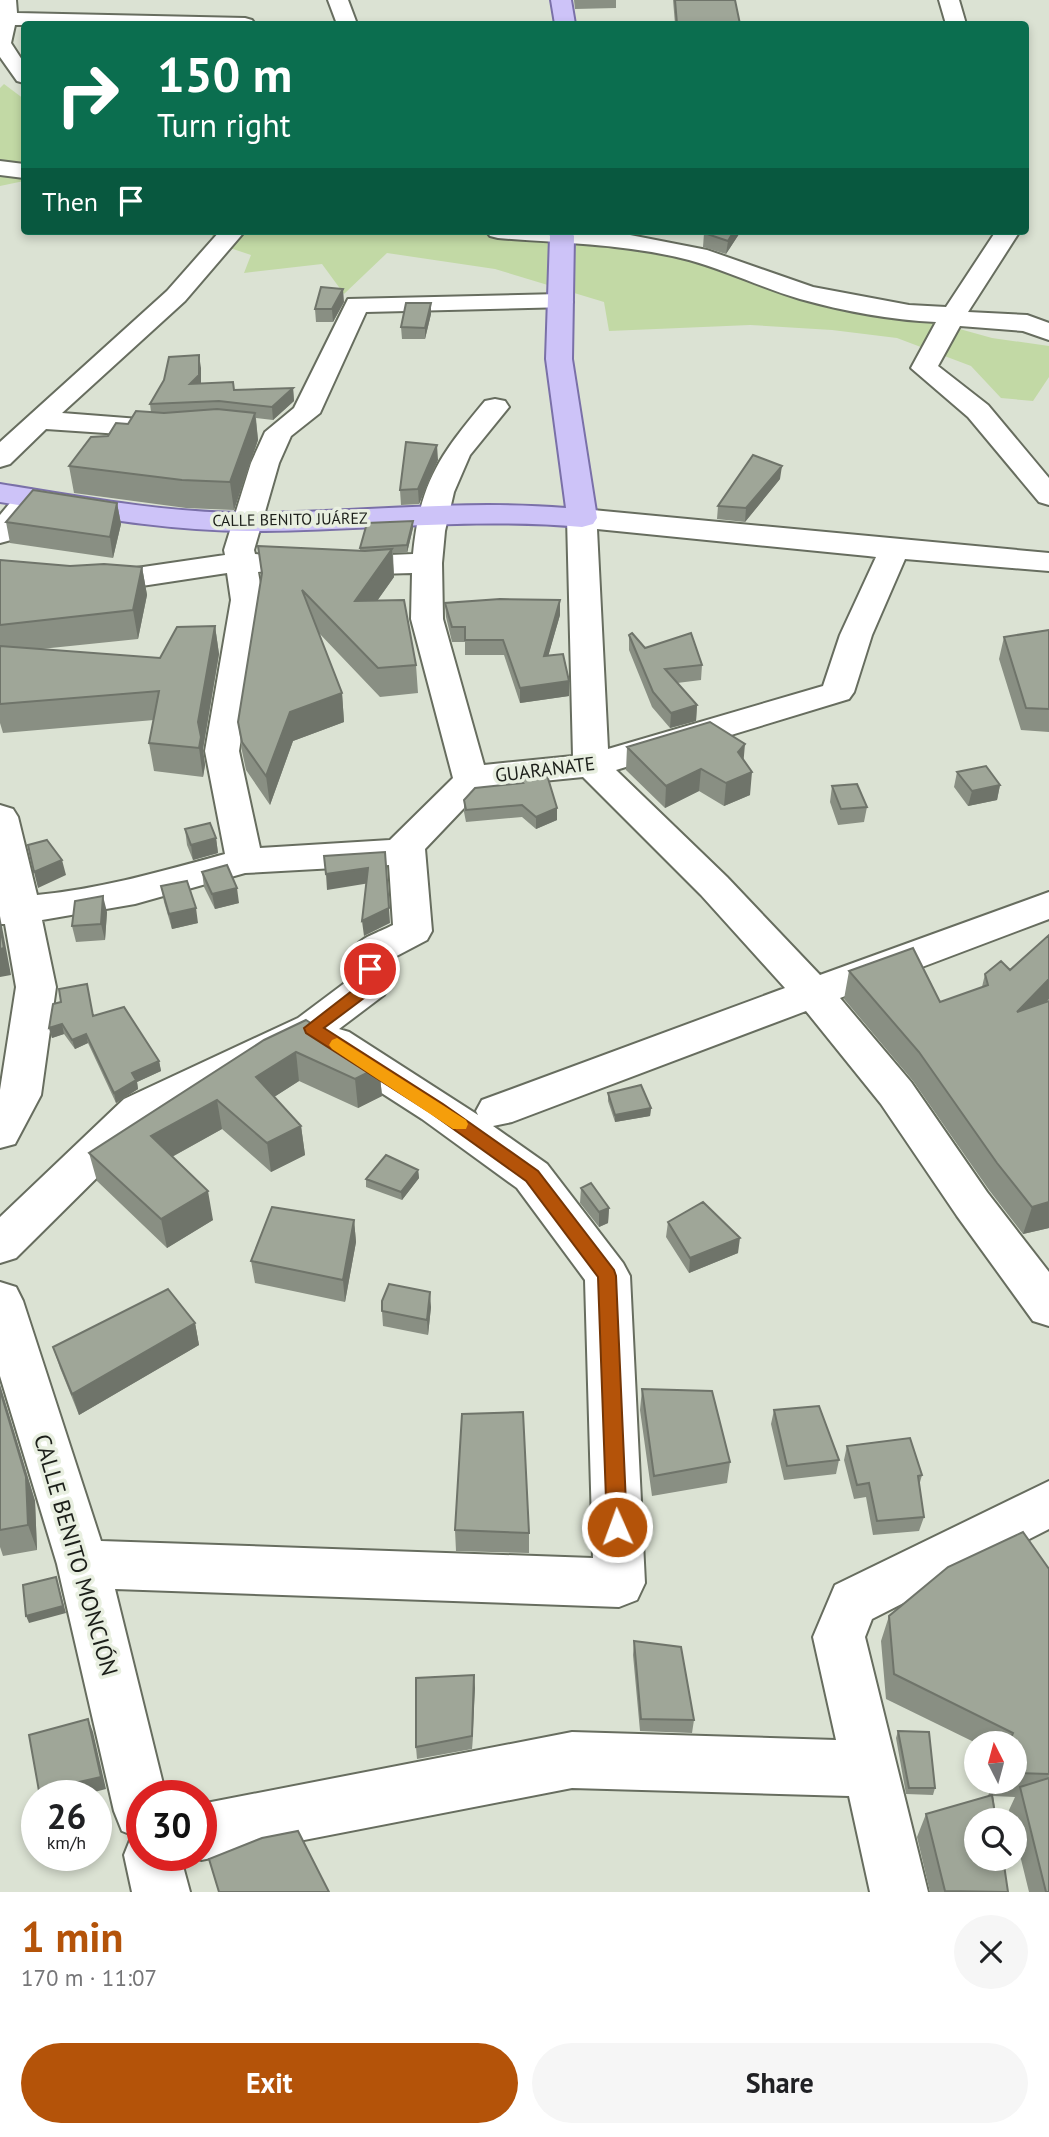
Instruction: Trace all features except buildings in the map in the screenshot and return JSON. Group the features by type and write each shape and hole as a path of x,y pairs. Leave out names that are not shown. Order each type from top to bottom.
{"main road":[{"path":"561,0 564,21"},
{"path":"560,235 559,359 582,518"},
{"name":"CALLE BENITO JUÁREZ","path":"14,496 175,517 246,522 497,511 582,518"}],"street":[{"path":"338,0 346,21"},
{"path":"949,0 955,21"},
{"path":"21,73 1,43 6,10 194,21"},
{"path":"0,168 21,171"},
{"path":"0,458 176,296 229,235"},
{"path":"609,235 687,253 807,293 909,313 1027,323 1049,332"},
{"path":"687,253 703,235"},
{"path":"1005,235 953,315 924,368 978,411 1049,495"},
{"path":"245,861 222,751 247,600 239,550 265,463 267,431 306,413 357,304 560,302"},
{"path":"471,780 427,619 427,563 439,492 457,453 495,407"},
{"path":"39,420 168,429 194,427"},
{"path":"0,534 14,496"},
{"path":"1044,1293 895,1093 813,993 714,886 591,765 582,518 894,550 1049,562"},
{"name":"GUARANATE","path":"406,845 471,780 591,765 837,692 856,635 894,550"},
{"path":"0,576 76,583 146,579 241,561 367,567 427,563"},
{"path":"0,817 11,909 36,987 20,1095 0,1132"},
{"path":"11,909 65,905 123,894 245,861 400,852 406,845"},
{"path":"0,1245 139,1110 312,1028 370,985 370,953 413,932 406,845"},
{"path":"497,1111 1049,905"},
{"path":"83,1563 619,1583 607,1276 532,1176 437,1108 312,1028"},
{"name":"CALLE BENITO MONCIÓN","path":"0,1301 83,1563 135,1780"},
{"path":"899,1892 839,1637 853,1602 1049,1504"},
{"path":"217,1829 572,1760 870,1769"},
{"path":"156,1871 161,1892"}],"green space":[{"path":"4,84 21,97 21,182 0,186 0,88"},
{"path":"212,235 563,235 687,253 992,338 1049,346 1049,377 1033,401 1001,398 971,366 897,338 832,330 750,325 609,331 604,302 495,269 387,253 344,294 322,264 244,273 251,255 221,245"}],"slow traffic":[{"path":"337,1045 460,1124"}],"route":[{"path":"370,969 370,985 312,1028 437,1108 532,1176 607,1276 617,1527"}]}
